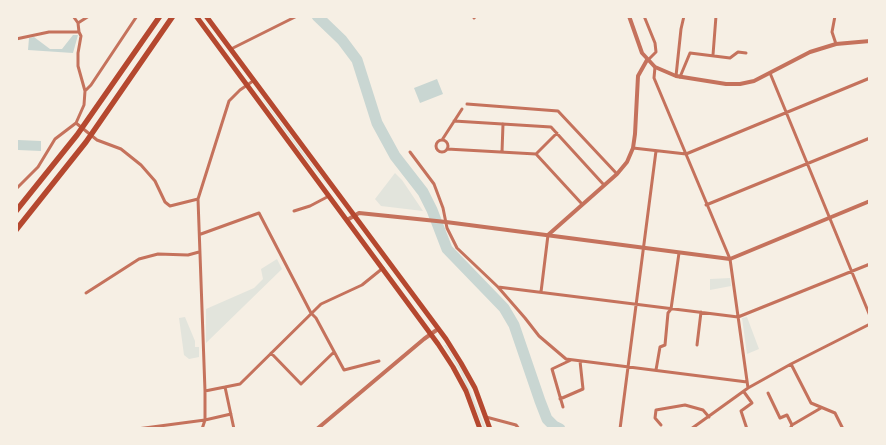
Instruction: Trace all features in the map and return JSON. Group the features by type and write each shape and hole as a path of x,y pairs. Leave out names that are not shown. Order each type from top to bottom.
{"highway":[{"path":"16,211 77,135 160,16"},
{"path":"16,230 95,130 173,16"}],"main road":[{"path":"196,16 431,334 466,391 480,429"},
{"path":"206,16 462,363 475,388 490,429"}],"street":[{"path":"16,189 38,167 54,139 76,123 84,105 85,91 78,66 78,53 82,36 79,32 78,23 73,16"},
{"path":"78,23 89,16"},
{"path":"85,91 91,85 137,16"},
{"path":"231,49 297,16"},
{"path":"629,16 642,53 655,67 678,76 740,84 754,81 810,52 836,44 870,41"},
{"path":"541,292 548,235 617,174 627,162 633,148 638,102 638,76 647,60 656,52 655,44 644,16"},
{"path":"678,76 681,29 684,16"},
{"path":"713,55 716,16"},
{"path":"835,16 832,32 836,44"},
{"path":"16,39 49,32 79,32"},
{"path":"678,76 690,53 730,58 738,52 746,53"},
{"path":"655,67 654,78 730,259 748,388"},
{"path":"770,73 870,316"},
{"path":"633,148 686,154 870,78"},
{"path":"202,429 205,420 205,392 199,252 201,234 198,199 229,102 246,85 254,80"},
{"path":"467,104 558,111 617,174"},
{"path":"462,108 442,140 436,142 435,148 438,152 442,153 447,149 536,154 582,204"},
{"path":"454,121 551,127 604,185"},
{"path":"76,123 97,140 121,149 141,165 155,181 165,202 170,206 198,199"},
{"path":"502,152 503,124"},
{"path":"536,154 557,134"},
{"path":"706,205 870,138"},
{"path":"442,140 447,143 447,149"},
{"path":"620,429 656,151"},
{"path":"410,152 434,184 446,222 457,248 498,287 539,336 566,359 747,382"},
{"path":"294,212 329,196"},
{"path":"347,220 359,213 429,220 730,259 870,202"},
{"path":"201,234 259,213 311,313 316,318 344,370 380,361"},
{"path":"86,293 139,259 158,254 188,255 199,252"},
{"path":"656,370 660,347 665,345 668,313 671,309 679,253"},
{"path":"498,287 738,317 870,264"},
{"path":"205,392 240,384 320,304 362,285 383,268"},
{"path":"696,345 701,312"},
{"path":"692,429 748,388 870,324"},
{"path":"317,429 438,329"},
{"path":"271,353 301,384 334,352"},
{"path":"563,407 552,369 572,360"},
{"path":"560,399 583,388 580,361"},
{"path":"791,364 808,399 814,405 835,413 843,429"},
{"path":"225,387 234,429"},
{"path":"744,392 752,403 741,411 747,429"},
{"path":"768,393 780,418 788,416 791,427 822,408"},
{"path":"661,426 655,418 656,410 685,405 703,410 709,417"},
{"path":"137,429 205,420 231,414"},
{"path":"486,417 516,425 519,429"}],"shaded area":[{"path":"73,35 78,35 73,53 28,50 29,38 34,37 50,49 62,49"},
{"path":"437,79 443,94 420,103 414,88"},
{"path":"264,100 329,187 301,153"},
{"path":"18,140 41,141 41,151 18,150"},
{"path":"395,173 423,211 381,206 375,199"},
{"path":"277,259 282,269 206,343 206,309 254,288 263,279 261,269"},
{"path":"730,278 731,286 710,290 710,279"},
{"path":"185,317 195,341 195,347 199,347 199,357 189,359 184,355 179,318"},
{"path":"747,317 759,349 747,354 742,318"},
{"path":"444,345 446,345 463,372 486,429 484,429 460,371"}],"waterway":[{"path":"317,16 342,40 357,60 377,123 395,156 423,192 447,249 504,308 514,325 547,419 560,429"}]}
